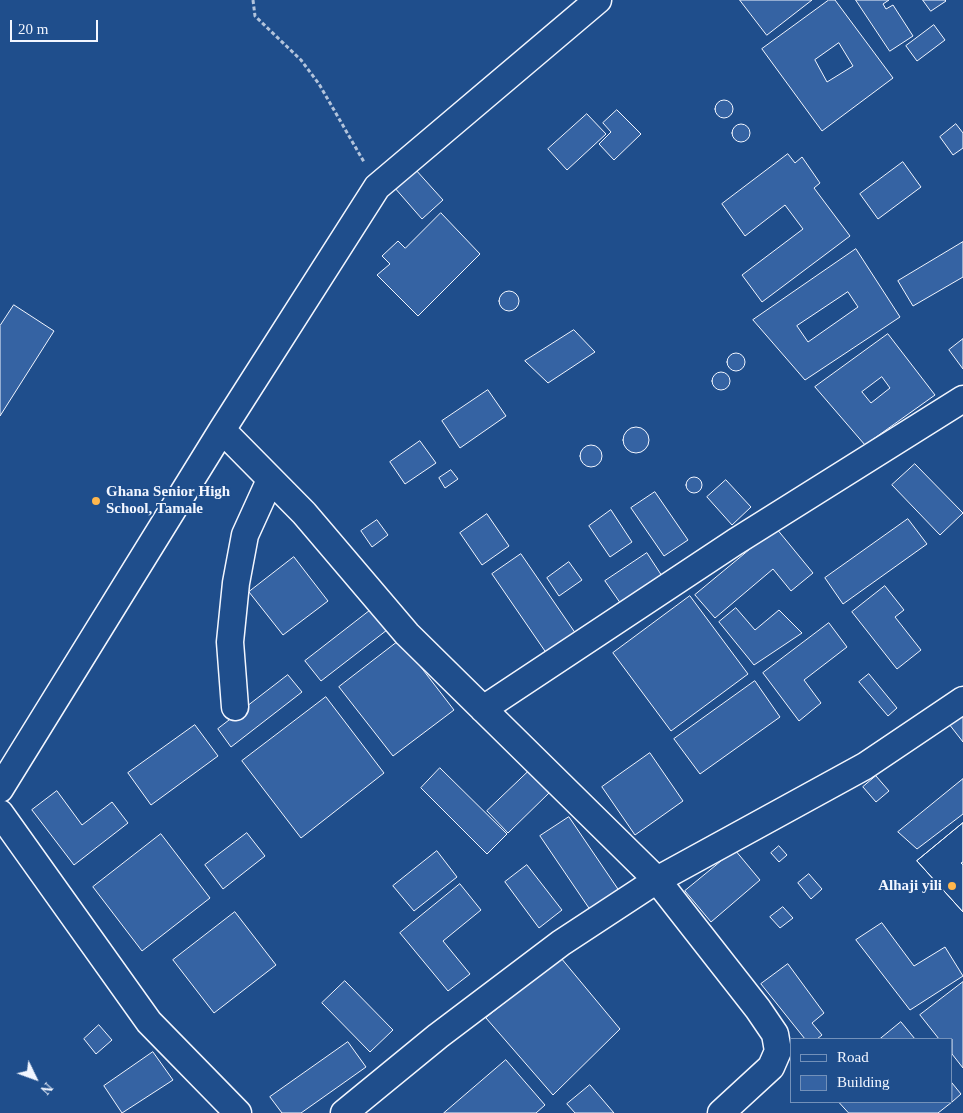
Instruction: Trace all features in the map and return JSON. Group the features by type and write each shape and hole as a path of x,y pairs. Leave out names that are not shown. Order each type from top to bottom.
{"street":[{"path":"0,789 222,430 377,187 598,0"},
{"path":"483,709 735,542 963,399"},
{"path":"222,430 304,513 407,634 657,880 775,1034 778,1051 771,1067 721,1113"},
{"path":"235,707 230,642 236,583 244,535 270,480"},
{"path":"344,1113 438,1036 530,966 657,880 865,766 963,700"},
{"path":"0,813 149,1022 238,1113"}],"path":[{"path":"253,0 255,16 302,60 319,84 377,187"}],"building":[{"path":"740,0 812,0 767,35"},
{"path":"829,0 835,0 893,78 822,131 762,49","holes":["839,43 853,66 827,82 815,60"]},
{"path":"856,0 889,0 883,4 886,9 893,5 913,36 890,51"},
{"path":"923,0 945,0 946,1 931,11"},
{"path":"934,25 945,40 917,61 906,46"},
{"path":"720,100 728,100 733,105 731,116 720,118 715,113 715,105"},
{"path":"617,110 641,134 614,160 599,144 611,132 603,123"},
{"path":"587,114 606,134 567,170 548,149"},
{"path":"741,124 747,127 750,133 747,139 741,142 735,139 732,133 735,127"},
{"path":"956,124 963,133 963,148 953,155 940,137"},
{"path":"788,154 795,163 802,157 820,183 814,188 850,236 762,302 742,275 803,229 785,205 745,236 722,204"},
{"path":"903,162 921,187 878,219 860,194"},
{"path":"415,169 443,200 422,219 394,187"},
{"path":"441,213 480,254 418,316 377,275 390,264 382,256 398,241 405,248"},
{"path":"963,242 963,277 913,306 898,281"},
{"path":"856,249 900,317 805,380 753,320","holes":["848,292 858,307 808,342 797,326"]},
{"path":"509,291 516,294 519,301 516,308 509,311 502,308 499,301 502,294"},
{"path":"14,305 54,331 0,416 0,326"},
{"path":"574,330 595,352 548,383 525,361"},
{"path":"888,334 935,395 865,445 815,387","holes":["882,377 890,388 871,403 862,392"]},
{"path":"963,339 963,369 949,350"},
{"path":"736,353 742,356 745,362 742,368 736,371 730,368 727,362 730,356"},
{"path":"721,372 727,375 730,381 727,387 721,390 715,387 712,381 715,375"},
{"path":"488,390 506,416 460,448 442,421"},
{"path":"636,427 645,431 649,440 645,449 636,453 627,449 623,440 627,431"},
{"path":"420,441 436,463 405,484 390,462"},
{"path":"591,445 599,448 602,456 599,464 591,467 583,464 580,456 583,448"},
{"path":"915,464 963,513 940,535 892,485"},
{"path":"451,470 458,479 445,488 439,478"},
{"path":"691,477 697,477 702,482 700,491 691,493 686,488 686,482"},
{"path":"726,480 751,507 732,525 707,497"},
{"path":"655,492 688,540 664,556 631,508"},
{"path":"611,510 632,542 610,557 589,526"},
{"path":"487,514 509,546 482,565 460,533"},
{"path":"908,519 927,544 843,604 825,578"},
{"path":"377,520 388,535 372,547 361,531"},
{"path":"776,528 813,573 791,591 773,569 715,618 695,595"},
{"path":"647,553 662,576 621,604 605,581"},
{"path":"521,554 576,634 547,654 492,574"},
{"path":"294,557 328,601 283,635 249,592"},
{"path":"569,562 582,580 559,596 547,578"},
{"path":"885,586 904,610 895,617 921,650 897,669 852,612"},
{"path":"690,596 748,674 671,731 613,653"},
{"path":"736,608 755,630 779,610 802,633 754,665 719,622"},
{"path":"372,609 387,630 321,681 305,661"},
{"path":"829,623 847,647 804,680 821,703 799,721 763,673"},
{"path":"400,640 454,710 393,756 339,687"},
{"path":"869,674 897,708 888,716 859,682"},
{"path":"288,675 302,692 231,747 218,729"},
{"path":"755,681 780,717 700,774 674,739"},
{"path":"326,697 384,773 301,838 242,761"},
{"path":"963,713 963,742 949,724"},
{"path":"195,725 218,756 151,805 128,773"},
{"path":"650,753 683,801 635,835 602,787"},
{"path":"440,768 507,834 487,854 421,788"},
{"path":"530,770 550,792 508,833 487,811"},
{"path":"876,776 889,791 876,802 863,787"},
{"path":"963,779 963,814 917,849 898,832"},
{"path":"57,791 82,825 112,802 128,823 74,865 32,810"},
{"path":"569,817 622,895 593,914 540,836"},
{"name":"Alhaji yili","path":"963,823 963,862 961,863 963,865 963,912 917,861"},
{"name":"Alhaji yili","path":"963,823 963,912 917,861"},
{"path":"247,833 265,856 223,889 205,865"},
{"path":"161,834 210,898 142,951 93,887"},
{"path":"779,846 787,855 779,862 771,853"},
{"path":"735,850 760,880 711,922 685,891"},
{"path":"437,851 457,877 414,911 393,886"},
{"path":"527,865 562,910 539,928 505,882"},
{"path":"809,874 822,889 811,899 798,883"},
{"path":"460,884 481,910 443,941 470,974 448,991 400,933"},
{"path":"783,907 793,918 780,928 770,917"},
{"path":"235,912 276,965 214,1013 173,960"},
{"path":"882,923 914,966 945,947 963,976 910,1010 856,940"},
{"path":"561,958 620,1029 553,1095 486,1018"},
{"path":"788,964 824,1013 812,1023 822,1035 818,1038 804,1038 761,984"},
{"path":"345,981 393,1030 370,1052 322,1003"},
{"path":"963,982 963,1068 953,1055 953,1038 938,1038 920,1015"},
{"path":"901,1022 914,1038 881,1038"},
{"path":"99,1025 112,1040 96,1054 84,1039"},
{"path":"348,1042 366,1067 301,1113 282,1113 270,1097"},
{"path":"153,1052 173,1080 122,1113 104,1086"},
{"path":"506,1060 545,1105 536,1113 444,1113"},
{"path":"953,1084 961,1094 953,1101"},
{"path":"590,1085 614,1113 575,1113 567,1104"},
{"path":"840,1103 951,1103 938,1113 849,1113"}],"place":[{"name":"Ghana Senior High School, Tamale","path":"96,501"},
{"name":"Alhaji yili","path":"952,886"}]}
